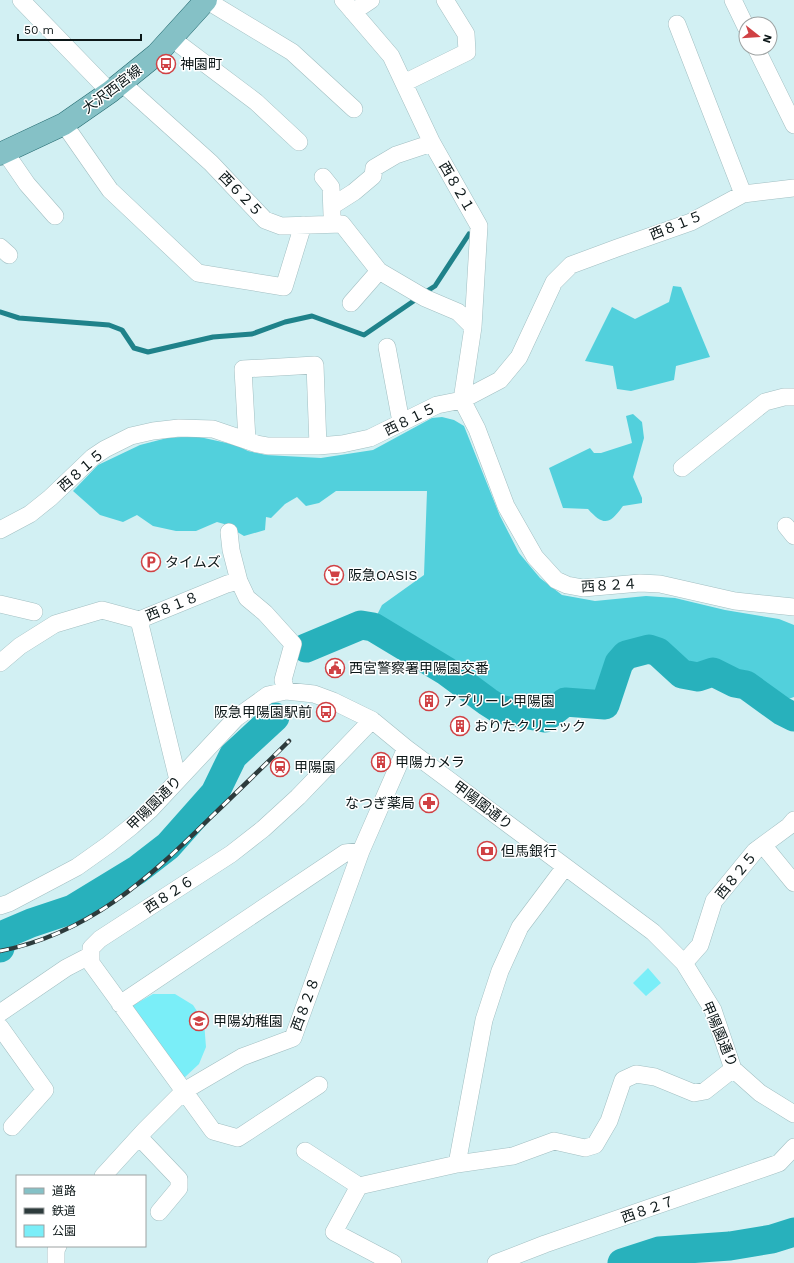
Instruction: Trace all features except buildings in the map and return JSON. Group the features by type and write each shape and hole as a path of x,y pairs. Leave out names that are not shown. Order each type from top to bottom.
{"main road":[{"name":"大沢西宮線","path":"2,153 64,124 116,88 157,54 206,0"}],"street":[{"name":"西６２５","path":"21,0 116,88 211,163 265,220 281,226 342,224 379,271 421,295 458,312 473,327"},
{"path":"206,0 292,52 354,110"},
{"path":"348,6 371,0"},
{"path":"404,83 467,52 466,34 445,0"},
{"path":"733,0 741,16"},
{"name":"西８２１","path":"348,6 391,56 432,143 479,226 473,327 462,400"},
{"path":"677,24 743,194"},
{"path":"171,38 256,102 299,142"},
{"path":"760,56 794,125"},
{"path":"64,124 110,190 198,273 284,287 303,225"},
{"path":"332,206 354,192 373,176 374,168 396,155 432,143"},
{"path":"2,153 55,216"},
{"path":"323,177 331,187 332,225"},
{"name":"西８１５","path":"0,530 35,510 50,498 93,457 131,436 153,431 179,428 213,429 268,446 318,446 342,444 370,438 437,405 462,400 500,380 519,357 554,282 571,266 691,222 743,194 794,188"},
{"path":"351,303 379,271"},
{"path":"387,347 401,422"},
{"path":"247,440 243,369 315,365 318,446"},
{"path":"682,468 764,402 784,397 794,397"},
{"name":"西８２４","path":"462,400 477,429 506,506 535,557 556,580 566,585 583,588 640,583 660,584 735,601 794,607"},
{"path":"229,532 231,550 239,581 247,598 265,613 293,644 283,680 286,691"},
{"name":"西８１８","path":"0,664 20,646 55,624 102,610 139,620 227,584 239,581"},
{"path":"0,604 34,612"},
{"path":"139,620 178,780"},
{"name":"甲陽園通り","path":"0,906 9,903 77,867 108,845 141,818 236,718 268,695 286,691 314,694 333,701 372,720 406,748 653,932 684,962 713,1010 732,1069 760,1093 794,1114"},
{"name":"西８２６","path":"91,955 91,948 100,939 231,854 263,829 298,797 372,720"},
{"name":"西８２８","path":"105,1175 139,1137 184,1091 242,1057 293,1038 361,851 406,748"},
{"name":"西８２５","path":"684,962 700,945 714,901 755,851 789,826 794,820"},
{"path":"763,845 794,883"},
{"path":"120,1004 345,854 361,851"},
{"path":"457,1164 484,1020 500,971 520,927 565,867"},
{"path":"91,955 90,962 213,1131 238,1138 319,1085"},
{"path":"0,1013 66,968 91,955"},
{"path":"0,1027 45,1090 12,1127"},
{"path":"305,1151 359,1186 457,1164 513,1156 554,1141 585,1148 595,1145 609,1121 623,1080 636,1074 655,1077 694,1093 705,1091 732,1069"},
{"path":"139,1137 179,1179 179,1188 159,1212"},
{"name":"西８２７","path":"496,1263 545,1244 779,1163 794,1147"},
{"path":"359,1186 334,1232 393,1263"},
{"path":"56,1263 56,1250 58,1247"}],"green space":[{"path":"648,968 661,983 646,996 633,983"},
{"path":"153,994 175,994 193,1005 204,1022 206,1047 199,1064 184,1078 132,1006"}],"shaded area":[{"path":"673,286 681,287 710,357 676,366 674,380 631,391 617,389 613,366 585,361 612,307 635,319 669,302"},
{"path":"633,414 642,422 644,438 633,477 642,498 642,503 623,506 614,517 607,521 598,519 588,509 563,508 549,468 590,448 594,453 601,453 632,443 626,416"},
{"path":"442,417 454,420 464,426 500,516 519,553 540,578 562,595 595,601 646,596 675,598 725,610 779,619 794,625 794,697 777,703 746,694 736,687 680,664 639,661 625,678 613,708 572,708 554,718 533,723 505,717 400,647 369,631 382,605 424,575 427,491 336,491 319,503 306,506 297,497 285,504 271,518 266,517 265,530 244,536 224,524 217,522 196,531 176,531 153,526 137,515 123,522 100,515 73,491 98,465 140,445 167,438 195,436 236,445 248,451 266,455 321,458 373,450 432,418"}],"waterway":[{"path":"424,293 435,286 469,234"},
{"path":"0,312 19,318 109,325 122,330 134,348 148,352 213,337 252,334 285,322 312,316 364,335 418,298"},
{"path":"306,648 361,625 373,627 446,671 499,709 545,718 565,702 605,705 619,663 626,655 649,649 658,652 682,674 698,677 713,672 735,683 746,685 782,711 794,717"},
{"path":"0,948 3,935 31,923 73,909 137,870 168,846 215,793 233,756 275,717"},
{"path":"622,1263 659,1251 730,1246 772,1239 794,1232"}],"railway":[{"path":"0,951 32,943 61,932 114,902 163,863 289,741"}],"place":[{"name":"神園町","path":"166,64"},
{"name":"タイムズ","path":"151,562"},
{"name":"阪急OASIS","path":"334,575"},
{"name":"西宮警察署甲陽園交番","path":"335,668"},
{"name":"アプリーレ甲陽園","path":"429,701"},
{"name":"阪急甲陽園駅前","path":"326,712"},
{"name":"おりたクリニック","path":"460,726"},
{"name":"甲陽カメラ","path":"381,762"},
{"name":"甲陽園","path":"280,767"},
{"name":"なつぎ薬局","path":"429,803"},
{"name":"但馬銀行","path":"487,851"},
{"name":"甲陽幼稚園","path":"199,1021"}]}
